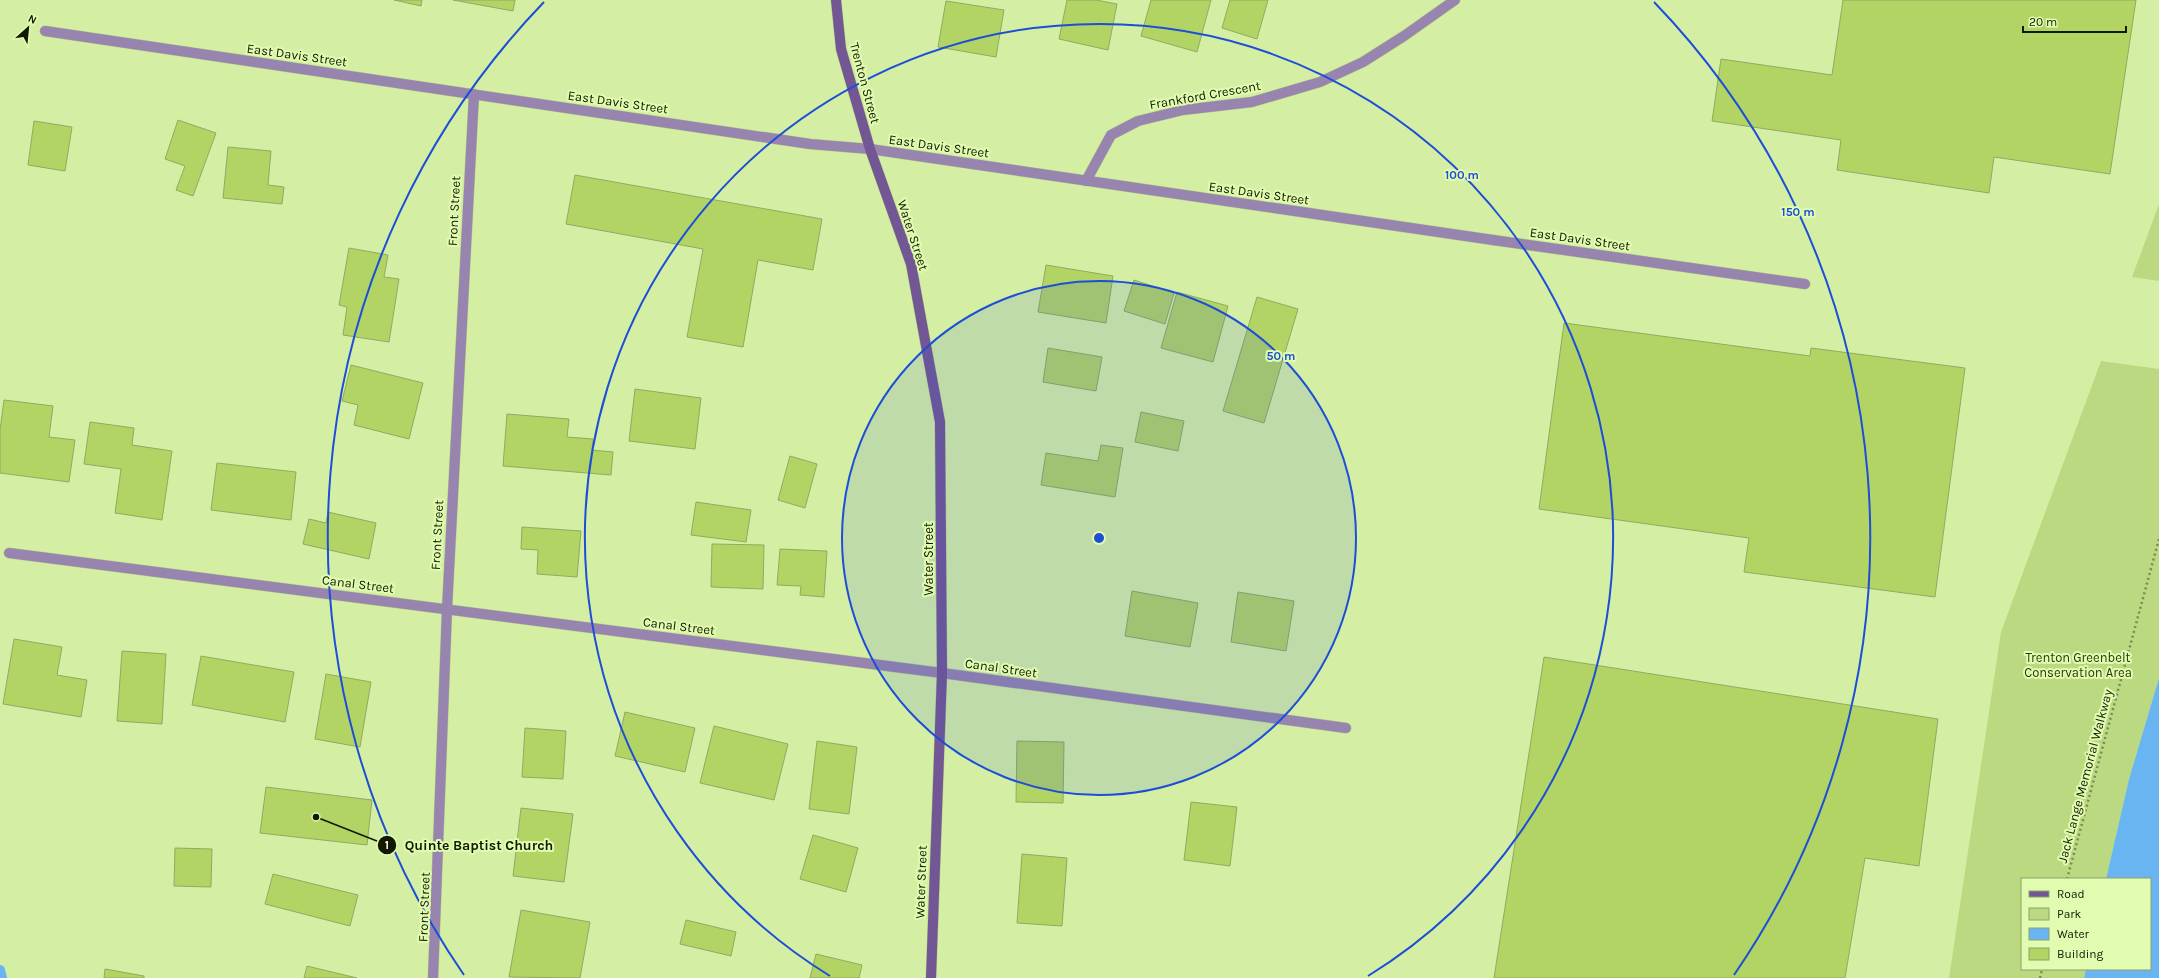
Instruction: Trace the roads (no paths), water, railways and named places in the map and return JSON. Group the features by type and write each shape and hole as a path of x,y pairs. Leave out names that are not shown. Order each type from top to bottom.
{"main road":[{"name":"Trenton Street","path":"836,0 841,49 870,149"},
{"name":"Water Street","path":"870,149 911,264 940,422 942,673 931,978"}],"street":[{"name":"Frankford Crescent","path":"1086,181 1111,135 1138,120 1183,110 1252,102 1320,82 1369,58 1404,36 1455,0"},
{"name":"East Davis Street","path":"44,31 810,144 870,149 1805,284"},
{"name":"Front Street","path":"433,978 447,609 474,94"},
{"name":"Canal Street","path":"9,553 942,673 1346,728"}],"water":[{"path":"2159,678 2159,978 2084,978 2086,970 2151,970 2151,878 2106,878 2129,779"}],"waterway":[{"path":"0,970 2,978"}],"place":[{"name":"Quinte Baptist Church","path":"316,817"}],"park label":[{"name":"Trenton Greenbelt Conservation Area","path":"2078,664"}]}
